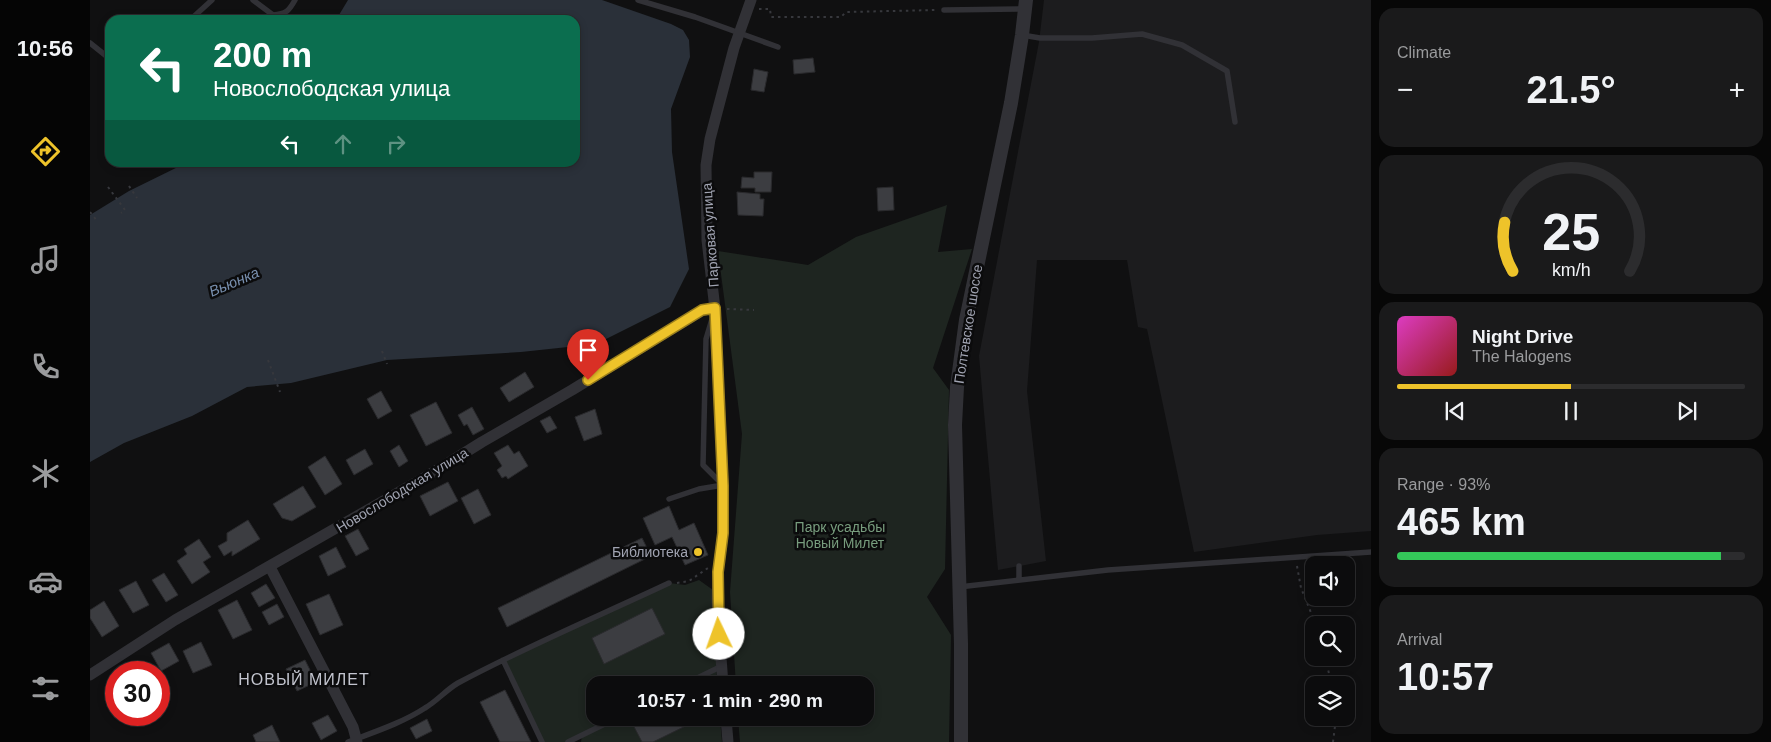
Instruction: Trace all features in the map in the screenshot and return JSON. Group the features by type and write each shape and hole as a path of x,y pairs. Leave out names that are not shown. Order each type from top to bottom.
{"street":[{"name":"Парковая улица","path":"723,676 718,568 723,533 723,486 715,308 707,240 707,157 711,134 738,33 749,4"},
{"name":"Полтевское шоссе","path":"961,742 955,425 961,348 1011,103 1025,4"},
{"name":"Новослободская улица","path":"90,674 175,620 270,567 572,390 702,310 715,308"},
{"path":"270,567 312,646 354,741"},
{"path":"727,726 728,742"}],"lane":[{"path":"196,15 212,0"},
{"path":"253,0 273,15 282,14 290,10 295,0"},
{"path":"638,0 695,17 778,47"},
{"path":"944,10 1025,4"},
{"path":"1022,35 1040,38 1092,38 1142,34 1182,45 1227,71 1235,122"},
{"path":"90,44 105,56"},
{"path":"715,308 706,339 703,465 723,486"},
{"path":"669,499 699,488 723,486"},
{"path":"959,587 1108,570 1371,552"},
{"path":"1019,566 1019,580"},
{"path":"354,741 414,715 427,707 445,691 503,660 669,583"},
{"path":"503,660 542,742"},
{"path":"701,676 722,666"},
{"path":"568,742 601,726"}],"path":[{"path":"749,4 770,9 770,17 841,17 846,12 944,10"},
{"path":"129,186 137,198"},
{"path":"108,187 125,210 121,213"},
{"path":"90,212 98,222"},
{"path":"715,308 754,310"},
{"path":"382,351 387,364"},
{"path":"268,360 280,392"},
{"path":"1295,557 1301,588 1312,616"},
{"path":"669,583 688,581 707,569 718,568"},
{"path":"1333,742 1335,726"}],"shaded area":[{"path":"1044,0 1371,0 1371,531 1317,535 1194,552 1147,329 1138,327 1127,260 1037,260 1027,391 1046,561 998,570 979,356 1039,42"}],"green space":[{"name":"Парк усадьбы Новый Милет","path":"947,205 938,252 972,249 933,368 949,390 945,569 927,597 951,635 949,742 740,742 739,726 874,726 874,676 735,676 730,592 742,434 718,251 808,265 856,237"},
{"path":"699,580 713,590 717,676 586,676 586,726 721,726 722,742 581,742 582,736 568,742 542,742 503,660 669,583 685,585"}],"water":[{"name":"Вьюнка","path":"348,0 602,0 683,30 689,40 690,57 671,109 672,152 689,269 670,307 596,344 521,352 387,360 291,383 247,387 192,416 124,443 90,462 90,215 129,191 178,167 580,167 580,15 339,15"}],"building":[{"path":"813,58 815,72 794,74 793,60"},
{"path":"754,69 768,72 764,92 751,90"},
{"path":"754,172 772,172 771,192 755,192 755,188 741,188 742,177 754,178"},
{"path":"893,187 894,210 878,211 877,188"},
{"path":"737,192 760,194 760,199 764,199 763,216 738,215"},
{"path":"525,372 534,387 509,402 500,388"},
{"path":"381,391 392,411 378,419 367,399"},
{"path":"436,402 452,433 426,446 410,415"},
{"path":"472,407 484,429 473,435 467,424 464,426 458,415"},
{"path":"595,409 602,434 584,441 575,417"},
{"path":"550,416 557,428 547,433 540,421"},
{"path":"399,445 408,461 399,467 390,451"},
{"path":"508,445 514,454 519,451 528,466 508,479 506,476 502,478 497,470 502,466 494,453"},
{"path":"365,449 373,464 354,475 346,460"},
{"path":"325,456 342,484 325,495 308,467"},
{"path":"448,482 458,501 430,516 420,496"},
{"path":"303,486 316,507 292,521 282,518 273,504"},
{"path":"478,489 491,515 474,524 461,498"},
{"path":"669,506 679,530 694,523 708,555 685,565 672,537 655,545 643,518"},
{"path":"248,520 260,539 232,556 232,551 224,556 218,546 227,541 227,533"},
{"path":"358,529 369,549 356,556 345,536"},
{"path":"642,538 651,556 507,627 498,608"},
{"path":"199,539 211,557 203,562 210,572 192,584 177,561 187,554 184,549"},
{"path":"336,547 346,567 328,576 319,556"},
{"path":"164,573 178,595 166,602 152,580"},
{"path":"136,581 149,605 133,613 119,590"},
{"path":"266,584 275,598 259,607 251,593"},
{"path":"329,594 343,625 320,635 306,604"},
{"path":"237,600 252,630 233,639 218,610"},
{"path":"104,601 119,626 102,637 90,618 90,610"},
{"path":"277,604 284,617 269,625 262,612"},
{"path":"652,608 665,634 604,664 592,638"},
{"path":"201,642 212,665 193,673 183,651"},
{"path":"169,643 179,661 170,666 170,661 155,661 151,653"},
{"path":"305,660 316,682 297,691 286,669"},
{"path":"505,690 531,742 500,742 480,702"},
{"path":"328,715 337,731 321,740 312,723"},
{"path":"427,719 432,731 416,739 410,728"},
{"path":"272,725 280,742 256,742 253,735"},
{"path":"634,726 686,726 653,742 642,742"}],"place":[{"name":"Библиотека","path":"698,552"}],"district":[{"name":"НОВЫЙ МИЛЕТ","path":"304,679"}],"route":[{"path":"588,380 702,310 715,308 723,486 723,533 718,572 719,634"}]}
